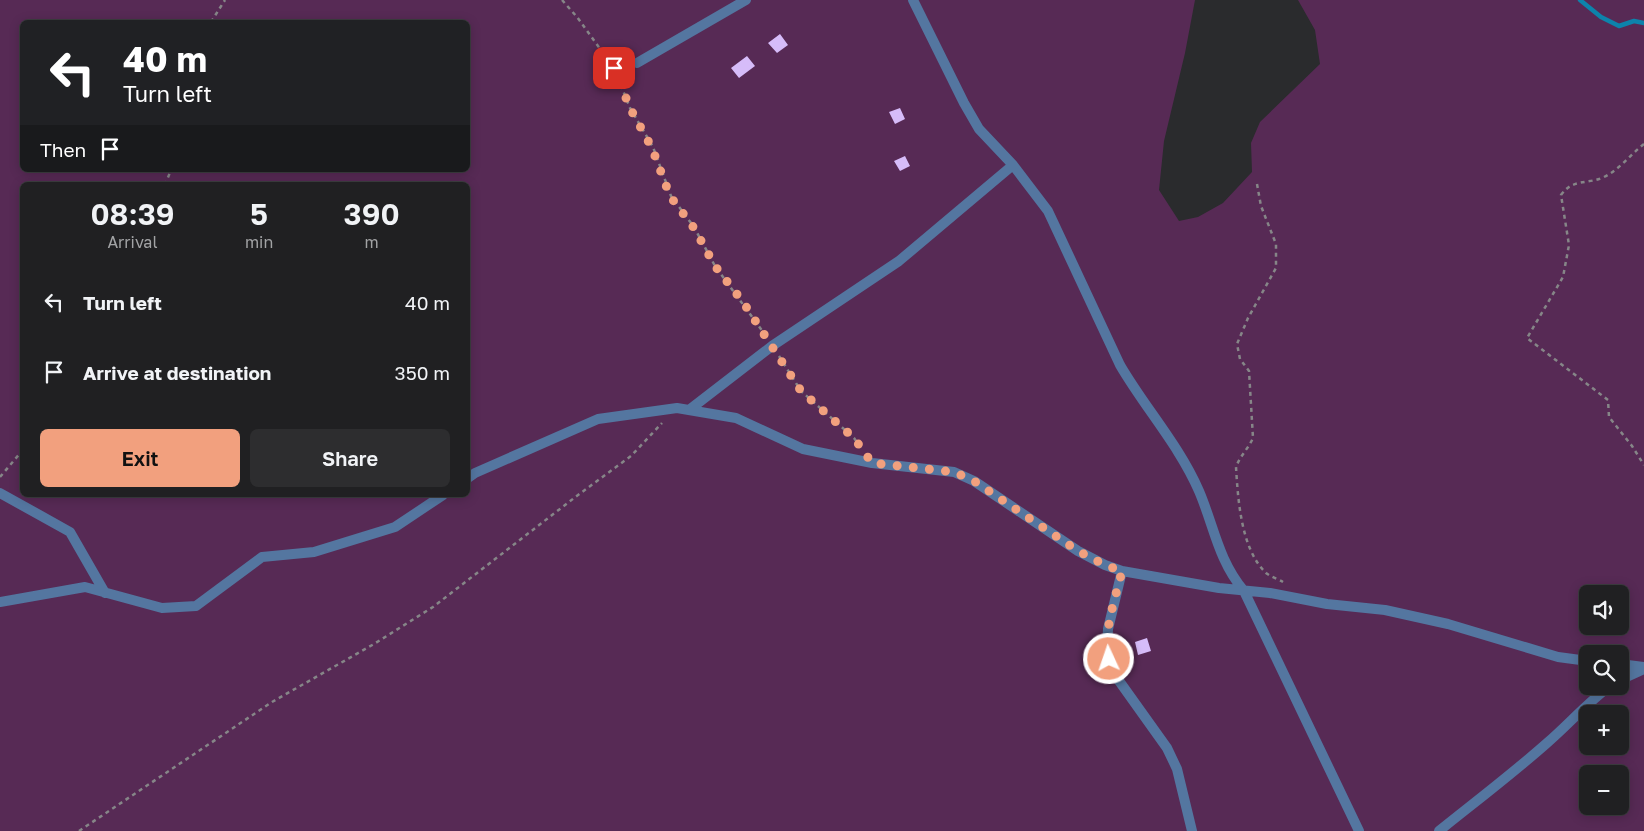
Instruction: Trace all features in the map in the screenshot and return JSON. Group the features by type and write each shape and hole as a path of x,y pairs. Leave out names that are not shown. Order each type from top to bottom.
{"street":[{"path":"637,63 746,0"},
{"path":"913,0 964,103 976,123 996,148 1013,165 1048,211 1120,365 1178,453 1198,491 1223,559 1234,580 1244,591 1359,831"},
{"path":"689,410 772,346 899,261 1013,165"},
{"path":"470,477 598,419 677,408 736,418 802,449 872,463 954,472 974,481 1078,551 1105,565 1122,571 1219,588 1270,593 1327,604 1386,610 1448,624 1558,657 1579,660"},
{"path":"0,493 70,532 105,593"},
{"path":"0,602 85,587 162,608 196,606 262,557 314,552 395,527 440,497"},
{"path":"1122,571 1108,629 1107,648 1112,671 1167,748 1177,769 1192,831"},
{"path":"1629,666 1644,668"},
{"path":"1629,676 1644,668"},
{"path":"1439,831 1539,750 1599,695"}],"path":[{"path":"212,20 225,0"},
{"path":"562,0 577,17 614,68 630,108 652,148 670,196 694,228 715,266 743,302 801,391 854,438 872,463"},
{"path":"1644,144 1622,165 1603,178 1573,184 1566,188 1561,195 1569,245 1562,277 1527,338 1608,400 1609,417 1644,465"},
{"path":"1257,184 1261,206 1276,244 1276,268 1248,318 1237,344 1240,359 1249,371 1253,438 1236,467 1242,522 1254,556 1267,574 1284,582"},
{"path":"79,831 272,702 433,608 631,456 677,408"},
{"path":"0,477 20,453"}],"shaded area":[{"path":"0,0 1195,0 1185,53 1164,141 1159,190 1179,221 1198,217 1223,203 1252,172 1251,143 1260,122 1320,64 1315,30 1298,0 1644,0 1644,831 0,831"}],"building":[{"path":"780,34 788,45 777,53 768,43"},
{"path":"747,56 755,66 739,78 731,68"},
{"path":"900,108 905,119 895,124 889,112"},
{"path":"905,156 910,166 900,171 894,161"},
{"path":"1147,638 1151,651 1138,655 1135,642"}],"waterway":[{"path":"1580,0 1601,17 1619,26 1634,21 1644,23"}],"route":[{"path":"614,68 630,108 652,148 670,196 694,228 715,266 743,302 801,391 854,438 872,463 954,472 974,481 1078,551 1105,565 1122,571 1108,629 1107,648 1109,659"}]}
